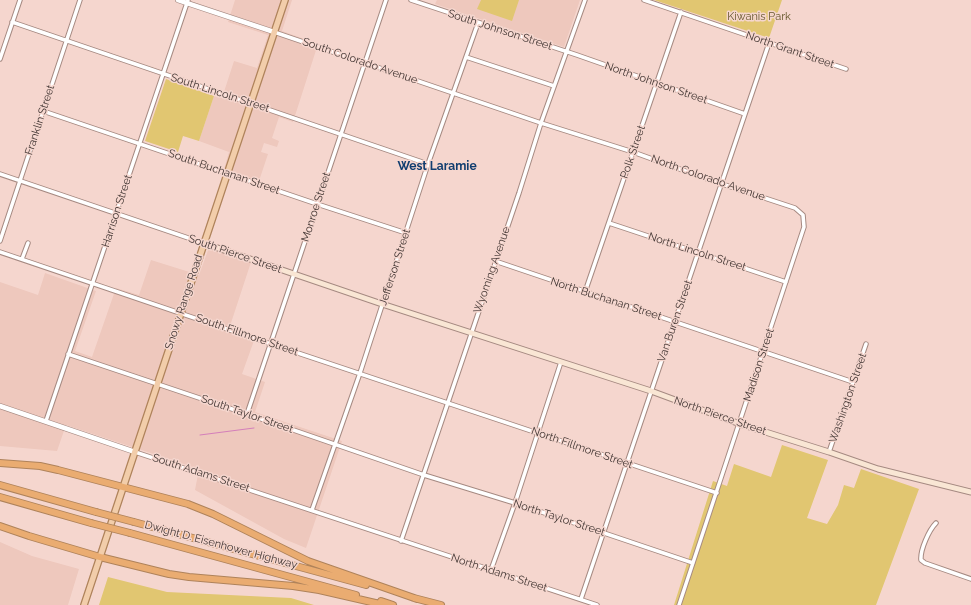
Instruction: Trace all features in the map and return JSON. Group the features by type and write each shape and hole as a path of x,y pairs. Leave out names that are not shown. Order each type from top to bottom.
{"highway":[{"path":"0,463 40,466 188,504 213,514 308,561 417,599"},
{"name":"Dwight D. Eisenhower Highway","path":"0,485 441,605"},
{"name":"Dwight D. Eisenhower Highway","path":"0,496 91,523 393,605"},
{"path":"0,526 100,557 188,578 293,586 384,605"}],"main road":[{"name":"Snowy Range Road","path":"84,605 203,243 285,0"},
{"name":"South Pierce Street","path":"203,243 382,304 471,332"},
{"name":"North Pierce Street","path":"471,332 651,391 740,424 830,452 893,474 971,492"}],"street":[{"path":"0,59 20,0"},
{"name":"Franklin Street","path":"0,241 80,0"},
{"name":"South Colorado Avenue","path":"178,0 187,1 541,123"},
{"name":"Monroe Street","path":"248,414 386,0"},
{"name":"South Johnson Street","path":"411,0 567,51"},
{"name":"Wyoming Avenue","path":"401,541 541,123 585,0"},
{"name":"North Grant Street","path":"644,0 846,69"},
{"name":"Harrison Street","path":"46,422 187,1"},
{"name":"Polk Street","path":"585,292 681,12"},
{"name":"South Lincoln Street","path":"12,22 428,164"},
{"name":"Jefferson Street","path":"312,510 360,373 428,164 478,23"},
{"name":"Van Buren Street","path":"581,599 769,42"},
{"name":"North Johnson Street","path":"567,51 745,114"},
{"path":"466,57 554,86"},
{"name":"South Buchanan Street","path":"43,111 406,233"},
{"name":"North Colorado Avenue","path":"541,123 633,152 795,208 803,214"},
{"name":"South Pierce Street","path":"0,174 203,243"},
{"name":"Madison Street","path":"679,605 804,227 803,214"},
{"name":"North Lincoln Street","path":"609,223 786,282"},
{"path":"22,259 28,243"},
{"name":"South Fillmore Street","path":"0,252 448,403"},
{"name":"North Buchanan Street","path":"495,261 674,321 763,353 853,382"},
{"name":"Washington Street","path":"830,452 866,344"},
{"name":"South Taylor Street","path":"68,354 158,383 424,475"},
{"path":"491,570 515,503 561,362"},
{"name":"North Fillmore Street","path":"448,403 717,493"},
{"name":"South Adams Street","path":"0,406 401,541"},
{"name":"North Taylor Street","path":"424,475 603,532 693,564"},
{"path":"936,523 931,528 921,555 922,560 924,563 971,579"},
{"name":"North Adams Street","path":"401,541 597,605"}],"shaded area":[{"path":"235,0 292,0 282,31 318,44 293,122 279,117 272,138 279,141 277,147 264,143 261,152 268,154 259,181 224,169 229,152 199,141 214,96 222,98 234,61 257,68 268,35 228,22"},
{"path":"437,0 580,0 564,47 435,4"},
{"path":"211,242 253,256 230,326 256,335 242,374 265,382 255,412 342,441 306,548 284,539 195,490 199,469 66,425 57,451 0,446 0,282 38,295 45,273 96,291 75,351 92,357 116,288 139,295 151,260 199,275"},
{"path":"0,542 32,556 79,569 68,605 0,605"}],"green space":[{"path":"481,0 519,0 512,21 477,9"},
{"name":"Kiwanis Park","path":"654,0 782,0 769,38"},
{"path":"166,79 214,96 199,141 183,136 178,152 145,141"},
{"path":"782,445 828,460 807,518 827,524 838,505 844,485 854,488 861,469 919,489 876,605 674,605 713,481 727,486 734,464 771,477"},
{"path":"108,577 167,592 291,598 314,605 99,605"}],"waterway":[{"path":"200,435 254,428"}],"district":[{"name":"West Laramie","path":"437,166"}]}
